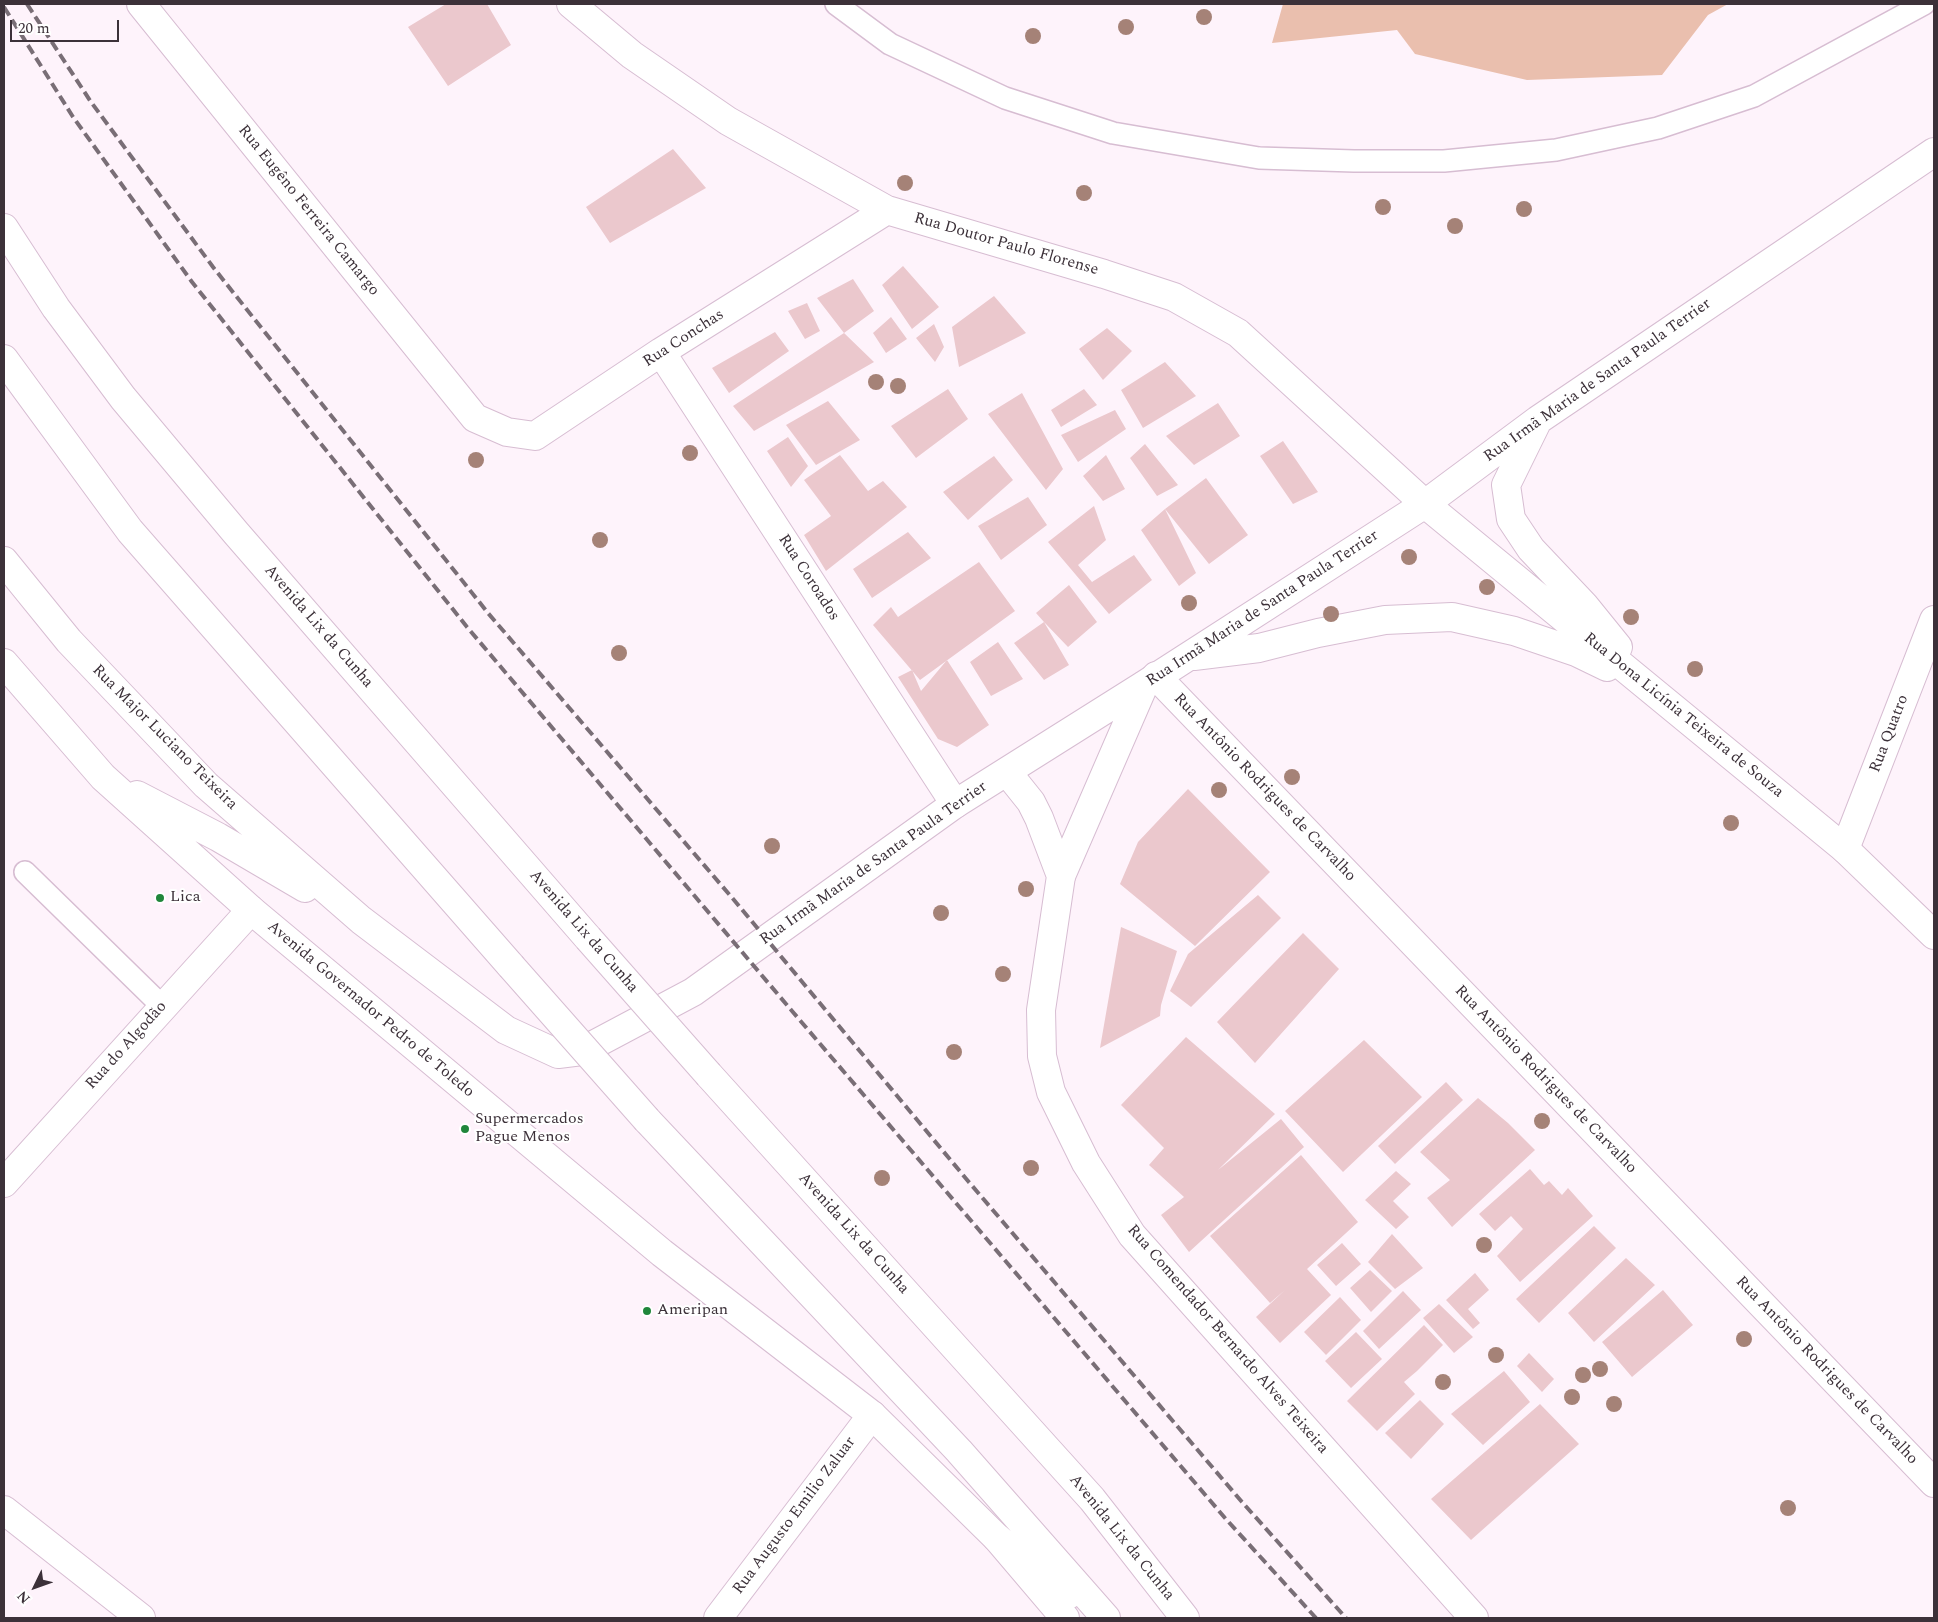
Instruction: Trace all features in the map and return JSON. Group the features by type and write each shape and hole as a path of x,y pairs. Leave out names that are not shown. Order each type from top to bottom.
{"main road":[{"name":"Rua Eugêno Ferreira Camargo","path":"141,4 476,418"},
{"name":"Rua Doutor Paulo Florense","path":"571,4 632,55 728,122 887,210 1095,271 1174,297 1238,333 1425,504"},
{"name":"Rua Irmã Maria de Santa Paula Terrier","path":"582,1051 693,992 954,804 1008,772 1425,504 1538,420 1934,152"},
{"name":"Rua Conchas","path":"476,418 507,432 535,436 661,352 887,210"},
{"name":"Avenida Lix da Cunha","path":"4,228 56,308 123,398 236,533 708,1075 1092,1499 1185,1618"},
{"name":"Rua Coroados","path":"661,352 954,804"},
{"path":"4,359 130,531 648,1120 959,1451 1106,1618"},
{"path":"1538,420 1506,485 1510,519 1531,549 1584,605 1653,691"},
{"name":"Rua Dona Licínia Teixeira de Souza","path":"1425,504 1845,849 1934,935"},
{"name":"Rua Major Luciano Teixeira","path":"4,561 69,641 206,785 361,920 506,1030 558,1054 582,1051"},
{"path":"1186,658 1259,648 1318,632 1385,620 1452,617 1514,631 1576,652 1653,691"},
{"name":"Rua Quatro","path":"1845,849 1934,620"},
{"name":"Avenida Governador Pedro de Toledo","path":"4,663 102,777 251,910 662,1253 872,1415 997,1538 1065,1618"},
{"path":"1061,876 1150,681"},
{"name":"Rua Antônio Rodrigues de Carvalho","path":"1150,681 1934,1483"},
{"name":"Rua Comendador Bernardo Alves Teixeira","path":"1008,772 1031,802 1061,876 1041,1010 1042,1056 1051,1092 1086,1163 1132,1235 1474,1618"},
{"name":"Rua Major Luciano Teixeira","path":"102,777 218,837 361,920"},
{"name":"Rua do Algodão","path":"4,1182 251,910"},
{"name":"Rua Augusto Emilio Zaluar","path":"718,1618 872,1415"},
{"path":"4,1510 141,1618"},
{"path":"997,1538 1098,1618"}],"lane":[{"path":"836,4 890,44 996,94 1113,134 1259,158 1444,161 1556,150 1658,128 1754,96 1924,4"},
{"path":"25,872 163,1007"}],"shaded area":[{"path":"1283,4 1728,4 1708,15 1662,75 1527,80 1415,54 1397,30 1272,43"}],"building":[{"path":"446,4 487,4 511,45 448,86 408,27"},
{"path":"673,149 706,188 610,243 586,207"},
{"path":"903,266 939,307 912,329 882,285"},
{"path":"853,279 874,311 844,333 817,298"},
{"path":"994,296 1026,333 959,367 952,327"},
{"path":"807,303 820,331 805,339 788,311"},
{"path":"891,317 907,339 886,353 873,333"},
{"path":"934,324 944,347 935,362 916,338"},
{"path":"1107,328 1132,351 1103,380 1079,349"},
{"path":"775,332 789,351 729,393 712,368"},
{"path":"844,333 874,362 754,431 733,406"},
{"path":"1165,362 1196,396 1143,428 1121,390"},
{"path":"948,389 968,419 916,458 891,426"},
{"path":"1084,389 1097,405 1061,427 1051,410"},
{"path":"1022,393 1063,469 1046,490 988,414"},
{"path":"828,401 860,440 816,465 786,425"},
{"path":"1218,403 1240,436 1194,465 1166,436"},
{"path":"1115,410 1126,429 1078,462 1061,435"},
{"path":"788,437 808,466 791,487 767,451"},
{"path":"1283,441 1318,492 1293,504 1260,456"},
{"path":"1145,444 1178,485 1157,496 1130,458"},
{"path":"840,455 868,491 883,481 907,507 826,571 804,535 831,516 804,480"},
{"path":"1106,455 1125,489 1103,501 1083,476"},
{"path":"994,456 1013,480 968,520 943,492"},
{"path":"1206,478 1248,535 1209,564 1165,509"},
{"path":"1028,497 1047,525 1001,560 978,526"},
{"path":"1094,506 1106,540 1078,565 1092,582 1134,555 1152,580 1109,614 1048,542"},
{"path":"1165,509 1196,573 1179,586 1141,530"},
{"path":"908,532 931,558 872,598 853,569"},
{"path":"979,562 1015,611 920,680 873,625 891,607 898,617"},
{"path":"1069,585 1097,622 1068,647 1036,613"},
{"path":"1044,622 1069,665 1044,680 1014,643"},
{"path":"998,642 1023,679 991,696 970,662"},
{"path":"947,660 989,725 957,747 938,739 898,677 912,670 921,691"},
{"path":"1188,789 1270,872 1195,946 1120,884 1138,842"},
{"path":"1258,895 1281,918 1191,1007 1170,991 1188,954"},
{"path":"1121,927 1177,951 1161,1005 1160,1016 1100,1048"},
{"path":"1303,933 1339,969 1255,1063 1217,1022"},
{"path":"1186,1037 1275,1114 1218,1170 1281,1119 1304,1147 1189,1252 1161,1215 1184,1197 1149,1165 1164,1148 1121,1105"},
{"path":"1364,1040 1422,1097 1343,1172 1285,1111"},
{"path":"1446,1082 1463,1100 1395,1164 1378,1146"},
{"path":"1478,1098 1508,1123 1535,1150 1452,1227 1427,1198 1450,1180 1420,1152"},
{"path":"1301,1155 1358,1222 1307,1269 1331,1295 1280,1343 1256,1317 1285,1290 1270,1303 1210,1236"},
{"path":"1530,1169 1544,1185 1549,1181 1562,1195 1568,1188 1593,1216 1520,1282 1497,1256 1523,1229 1511,1216 1495,1231 1479,1214"},
{"path":"1396,1171 1411,1184 1393,1201 1409,1217 1396,1229 1365,1200"},
{"path":"1594,1226 1616,1248 1539,1323 1516,1299"},
{"path":"1392,1234 1423,1268 1395,1289 1368,1262"},
{"path":"1342,1243 1361,1264 1336,1286 1317,1265"},
{"path":"1626,1258 1655,1285 1594,1342 1568,1313"},
{"path":"1370,1270 1392,1291 1371,1312 1350,1288"},
{"path":"1475,1273 1489,1290 1468,1309 1480,1323 1473,1329 1446,1300"},
{"path":"1663,1290 1693,1325 1632,1377 1602,1342"},
{"path":"1403,1291 1421,1310 1379,1349 1363,1331"},
{"path":"1340,1297 1361,1320 1326,1355 1304,1332"},
{"path":"1439,1304 1473,1337 1454,1353 1423,1318"},
{"path":"1424,1325 1443,1345 1404,1382 1415,1394 1377,1431 1347,1401"},
{"path":"1356,1332 1382,1359 1351,1388 1325,1361"},
{"path":"1529,1353 1554,1379 1542,1392 1517,1366"},
{"path":"1504,1371 1530,1402 1483,1445 1451,1414"},
{"path":"1420,1400 1444,1424 1411,1459 1385,1433"},
{"path":"1540,1404 1579,1444 1471,1540 1431,1499"}],"railway":[{"path":"27,4 91,102 213,267 488,613 734,900 968,1181 1242,1502 1346,1618"},
{"path":"4,7 73,117 192,282 467,627 1225,1518 1316,1618"}],"place":[{"name":"Lica","path":"160,898"},
{"name":"Supermercados Pague Menos","path":"465,1129"},
{"name":"Ameripan","path":"647,1311"}]}
